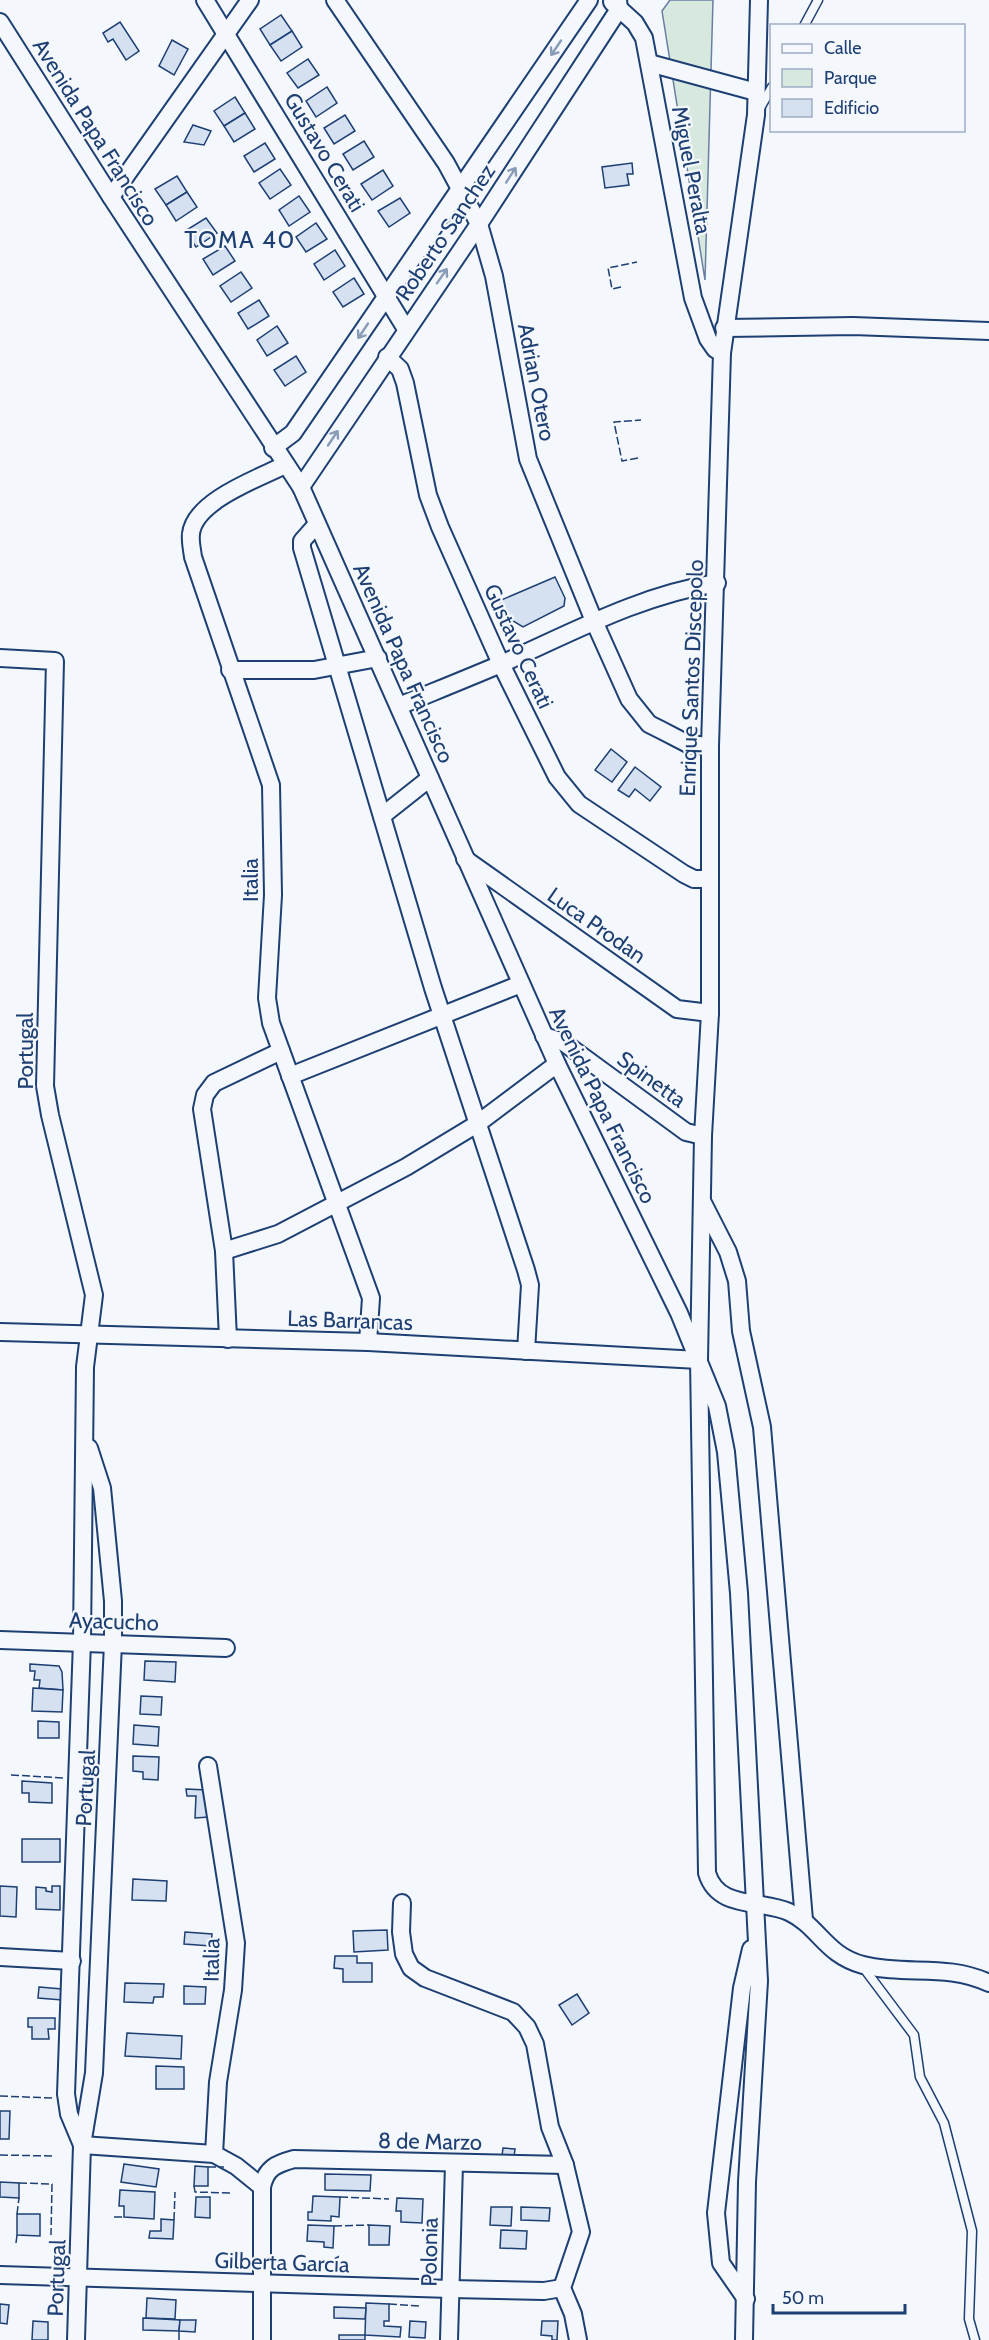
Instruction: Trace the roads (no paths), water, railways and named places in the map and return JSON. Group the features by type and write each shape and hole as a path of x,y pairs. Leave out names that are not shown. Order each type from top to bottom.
{"street":[{"name":"Gustavo Cerati","path":"205,0 406,329"},
{"path":"111,197 250,0"},
{"name":"Adrian Otero","path":"335,0 446,163 479,224 494,276 528,459 594,621 637,711 649,724 688,744 710,746"},
{"name":"Roberto Sanchez","path":"273,448 293,433 589,0"},
{"name":"Enrique Santos Discepolo","path":"759,0 764,89 756,116 722,353 717,583 710,746 710,1012 703,1136 699,1360 707,1873 711,1885 721,1896 787,1911 804,1920"},
{"name":"Roberto Sanchez","path":"301,486 479,224 616,3"},
{"name":"Miguel Peralta","path":"616,3 644,38 693,298 708,339 715,349 722,353"},
{"name":"Avenida Papa Francisco","path":"0,22 273,448 301,486 544,1036 679,1313 699,1360 719,1415 727,1463 740,1604 755,1866 755,1930"},
{"path":"649,63 764,89"},
{"path":"724,328 853,326 989,331"},
{"name":"Gustavo Cerati","path":"387,357 399,369 405,382 428,495 440,527 501,664 557,777 579,804 684,874 694,879 709,879"},
{"name":"Italia","path":"285,465 212,502 198,515 191,532 193,557 230,670 272,785 273,894 267,998 271,1023 371,1298 368,1342"},
{"path":"317,524 302,541 302,548 442,1015 530,1285 526,1351"},
{"path":"399,706 501,664 594,621 686,587 717,583"},
{"name":"Portugal","path":"0,658 56,661 45,1086 52,1127 94,1295 85,1367 82,1641 66,2094 69,2114 82,2145"},
{"path":"230,670 314,670 378,658"},
{"path":"382,816 430,778"},
{"name":"Luca Prodan","path":"465,859 677,1009 710,1012"},
{"path":"290,1076 521,984"},
{"name":"Spinetta","path":"544,1036 563,1042 686,1132 703,1136"},
{"path":"228,1339 224,1251 202,1109 206,1095 214,1083 281,1051"},
{"path":"224,1251 278,1234 406,1167 477,1124 557,1064"},
{"path":"702,1202 728,1252 737,1281 741,1331 762,1427 804,1920 838,1955 861,1964 893,1971 944,1969 973,1976 989,1983"},
{"name":"Las Barrancas","path":"0,1332 368,1342 699,1360"},
{"name":"Portugal","path":"76,2340 82,2145 94,2073 113,1643 113,1602 102,1488 84,1435"},
{"name":"Ayacucho","path":"0,1640 82,1641 226,1648"},
{"name":"Italia","path":"208,1766 236,1943 234,1990 218,2082 214,2154"},
{"path":"402,1903 401,1932 404,1954 411,1968 425,1978 503,2006 513,2012 527,2027 535,2044 550,2127 565,2165 581,2232 562,2288 573,2314 578,2340"},
{"path":"746,2299 721,2263 716,2213 742,1988 755,1930"},
{"path":"744,2340 747,2182 759,1982 755,1930"},
{"path":"0,1957 72,1961"},
{"path":"82,2145 214,2154 237,2166 262,2187 262,2340"},
{"name":"8 de Marzo","path":"262,2187 265,2173 278,2163 294,2160 565,2165"},
{"name":"Polonia","path":"449,2340 454,2164"},
{"name":"Gilberta García","path":"0,2275 451,2289 544,2291 562,2288"}],"lane":[{"path":"805,24 818,0"},
{"path":"861,1964 914,2035 920,2077 944,2123 972,2232 969,2319 975,2340"}],"district":[{"name":"TOMA 40","path":"240,240"}]}
